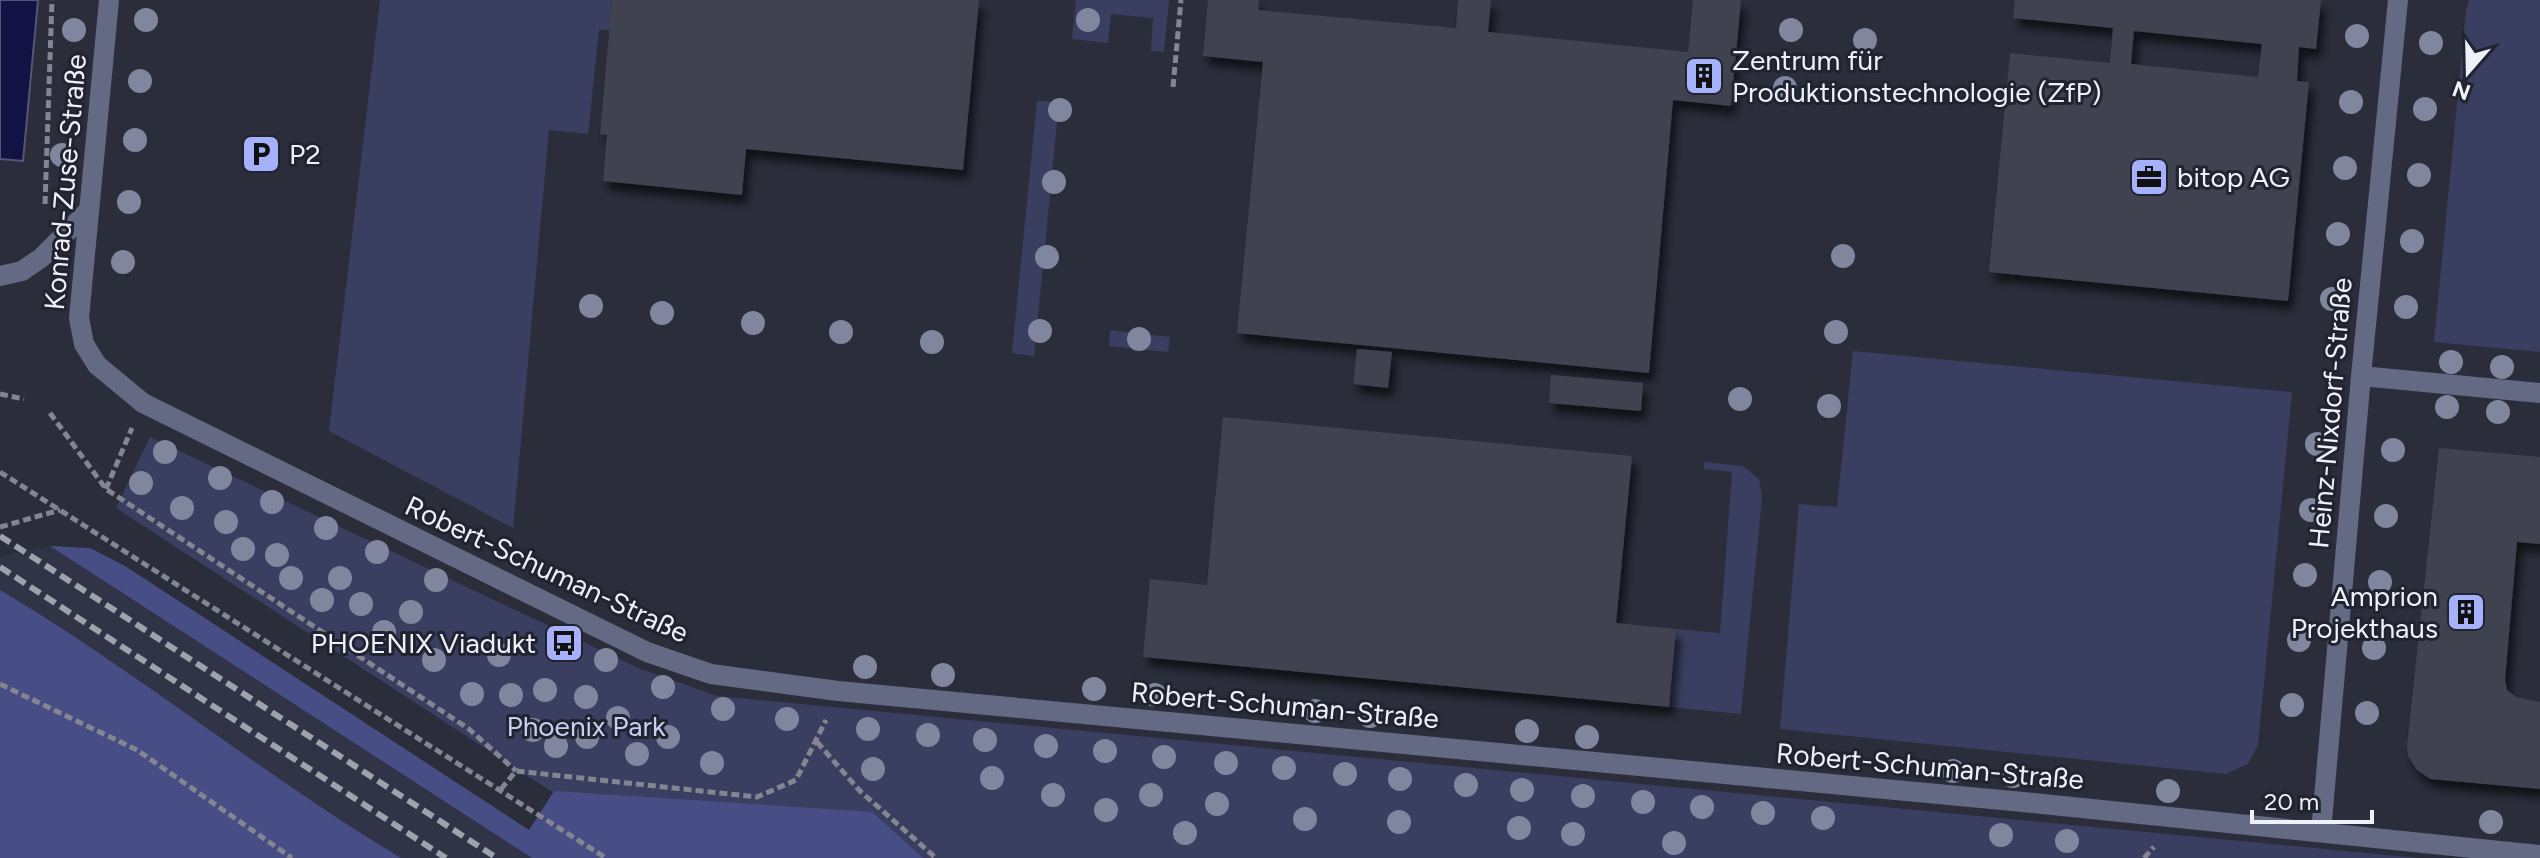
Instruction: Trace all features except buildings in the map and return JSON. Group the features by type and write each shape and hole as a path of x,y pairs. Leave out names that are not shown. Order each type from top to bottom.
{"street":[{"name":"Konrad-Zuse-Straße","path":"97,365 84,344 79,318 109,0"},
{"name":"Heinz-Nixdorf-Straße","path":"2321,832 2398,0"},
{"path":"0,276 22,271 41,258 89,210"},
{"name":"Robert-Schuman-Straße","path":"97,365 143,403 184,424 647,652 711,674 838,691 2540,855"},
{"path":"2361,376 2540,393"}],"path":[{"path":"45,204 52,0"},
{"path":"1173,87 1181,0"},
{"path":"0,394 24,399"},
{"path":"50,413 106,489 469,729 516,771 757,797 796,780 838,691"},
{"path":"0,472 606,858"},
{"path":"0,527 61,510"},
{"path":"0,684 137,750 292,858"},
{"path":"816,741 860,791 936,858"},
{"path":"501,789 516,771"}],"shaded area":[{"path":"0,0 38,0 23,161 0,159"},
{"path":"50,546 532,858 401,858 335,818 0,590 0,556"},
{"path":"50,546 90,548 125,566 529,830 554,791 872,812 923,858 532,858"},
{"path":"0,590 101,655 300,793 401,858 0,858"}],"green space":[{"path":"380,0 612,0 610,30 599,30 588,134 549,130 513,528 329,431"},
{"path":"1076,0 1169,0 1164,52 1151,51 1153,18 1111,14 1108,43 1072,39"},
{"path":"2469,0 2540,0 2540,352 2434,342"},
{"path":"1037,101 1059,102 1034,356 1012,353"},
{"path":"1110,330 1170,337 1168,352 1109,346"},
{"path":"1853,351 2292,392 2258,745 2248,764 2226,774 1780,729 1799,504 1837,507"},
{"name":"Phoenix Park","path":"150,437 638,668 717,696 2419,858 906,858 563,799 116,508"},
{"path":"1704,462 1743,466 1759,479 1762,497 1741,714 1669,707 1676,629 1720,633 1732,472 1704,469"}],"railway":[{"path":"0,536 497,858"},
{"path":"0,567 446,858"}],"place":[{"name":"Zentrum für Produktionstechnologie (ZfP)","path":"1704,76"},
{"name":"P2","path":"261,154"},
{"name":"bitop AG","path":"2149,177"},
{"name":"Amprion Projekthaus","path":"2466,612"},
{"name":"PHOENIX Viadukt","path":"564,643"}]}
